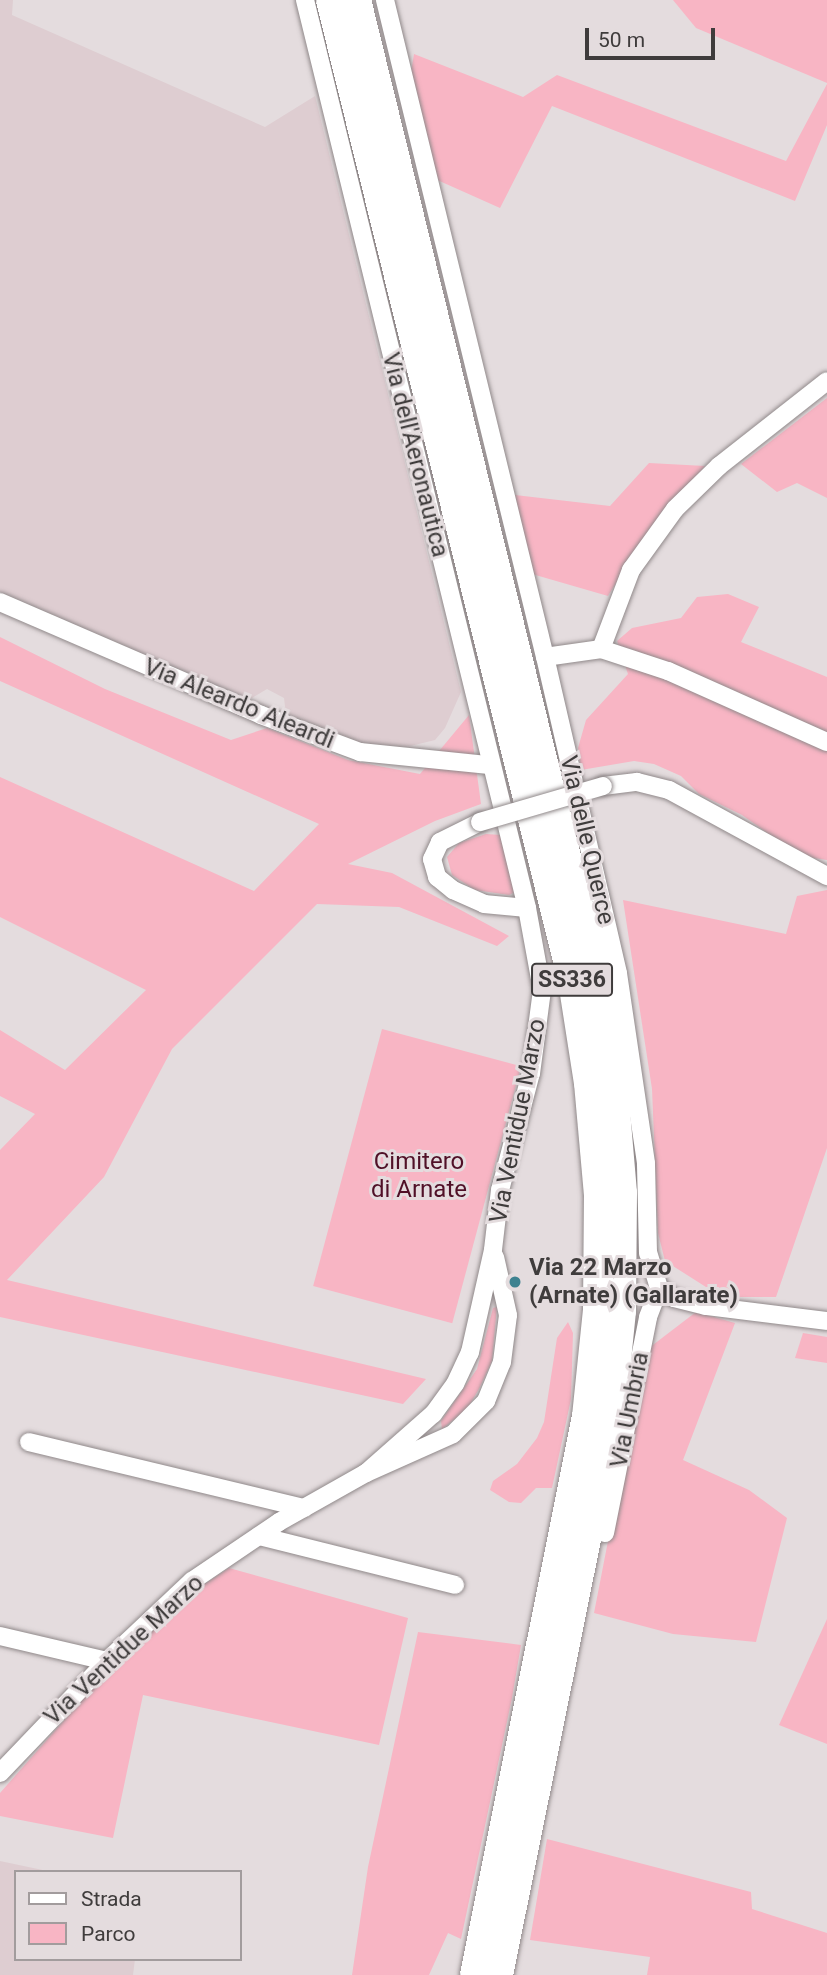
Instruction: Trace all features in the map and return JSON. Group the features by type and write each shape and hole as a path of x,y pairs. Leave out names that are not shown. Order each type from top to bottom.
{"highway":[{"name":"SS336","path":"331,0 573,981 589,1083 599,1195 598,1310 587,1416 475,1975"},
{"name":"SS336","path":"355,0 595,975 612,1076 622,1193 621,1311 610,1420 499,1975"}],"street":[{"name":"Via dell'Aeronautica","path":"305,0 489,765 527,908"},
{"name":"Via delle Querce","path":"385,0 545,657 618,973 646,1163 648,1253 659,1288"},
{"path":"601,649 631,570 675,509 719,466 827,381"},
{"name":"Via Aleardo Aleardi","path":"0,602 261,715 360,752 489,765"},
{"path":"545,657 601,649 668,671 827,742"},
{"path":"527,908 484,904 453,890 437,877 432,859 440,842 480,822 603,786 637,782 669,790 827,876"},
{"name":"Via Ventidue Marzo","path":"366,1473 433,1414 455,1384 470,1352 494,1250 500,1190 531,1073 542,990 527,908"},
{"name":"Via Ventidue Marzo","path":"0,1773 107,1661 192,1581 258,1536 366,1473 453,1434 486,1401 502,1362 508,1315 494,1250"},
{"path":"659,1288 674,1298 706,1306 827,1321"},
{"name":"Via Umbria","path":"605,1533 648,1317 659,1288"},
{"path":"29,1442 304,1508"},
{"path":"258,1536 455,1585"},
{"path":"0,1636 107,1661"}],"shaded area":[{"path":"0,0 13,0 12,15 265,127 315,96 461,692 445,728 435,740 394,750 364,747 286,715 284,698 267,689 247,701 0,592"},
{"path":"0,1861 43,1870 14,1870 14,1961 135,1961 133,1975 0,1975"}],"green space":[{"path":"673,0 827,0 827,83 696,28"},
{"path":"414,54 523,97 557,75 786,161 827,84 827,125 795,201 552,106 500,208 435,179 410,78"},
{"path":"827,398 827,498 797,483 777,492 741,464"},
{"path":"649,463 705,466 642,541 608,596 532,574 515,495 610,506"},
{"path":"728,594 759,607 741,642 827,677 827,860 800,856 742,815 699,794 681,776 654,764 634,761 581,770 578,748 586,720 628,674 617,641 632,628 681,618 697,597"},
{"path":"0,637 105,689 231,740 267,728 348,760 420,774 469,715 481,804 435,821 348,864 392,873 509,936 497,946 399,907 317,904 172,1049 104,1177 7,1280 426,1379 403,1404 0,1317 0,1150 35,1114 0,1096 0,1030 65,1070 146,990 0,917 0,777 254,891 319,824 0,681"},
{"path":"486,834 501,835 515,892 509,895 475,890 452,875 447,857 459,843"},
{"path":"827,890 827,1148 776,1297 734,1297 706,1287 665,1261 658,1233 652,1089 623,900 786,934 797,896"},
{"name":"Cimitero di Arnate","path":"382,1029 521,1066 452,1323 313,1286"},
{"path":"497,1307 492,1361 467,1409 442,1429 441,1421 477,1369 493,1308"},
{"path":"696,1312 735,1323 683,1460 749,1490 787,1518 756,1642 673,1634 594,1613 645,1351"},
{"path":"568,1322 573,1333 571,1399 552,1488 536,1488 521,1503 509,1502 490,1490 493,1481 517,1464 537,1438 544,1422 557,1338"},
{"path":"803,1333 827,1337 827,1363 795,1358"},
{"path":"229,1568 408,1618 379,1745 143,1695 113,1838 0,1816 0,1793 97,1683 197,1589"},
{"path":"827,1619 827,1744 779,1725"},
{"path":"418,1632 521,1645 512,1698 461,1939 448,1933 429,1975 352,1975 368,1867"},
{"path":"547,1839 751,1892 752,1909 827,1933 827,1975 647,1975 650,1957 530,1940"}],"place":[{"name":"Via 22 Marzo (Arnate) (Gallarate)","path":"515,1282"}]}
